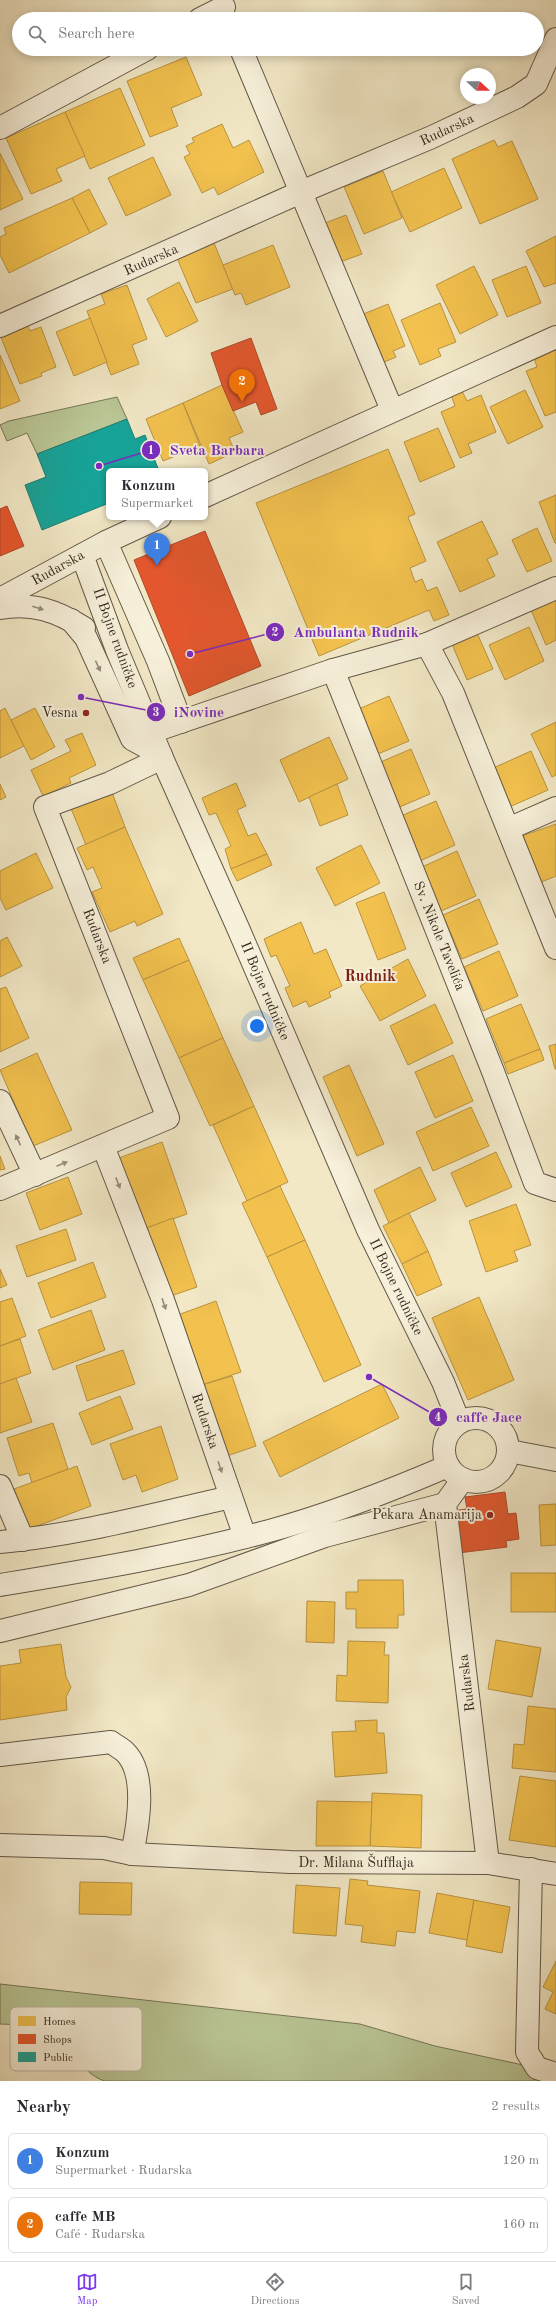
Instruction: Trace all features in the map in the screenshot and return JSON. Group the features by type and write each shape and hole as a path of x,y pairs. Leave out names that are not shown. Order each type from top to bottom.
{"street":[{"name":"Rudarska","path":"0,326 301,192 432,137 525,92 536,84 556,39"},
{"path":"0,128 134,56"},
{"path":"244,56 392,410"},
{"path":"208,495 556,337"},
{"name":"Rudarska","path":"0,599 106,542 154,520"},
{"path":"106,542 158,662 181,722"},
{"name":"II Bojne rudničke","path":"82,555 117,650 151,732 238,928 368,1230 443,1382 460,1422"},
{"path":"151,732 333,670 427,644 556,588"},
{"path":"0,608 35,606 71,620 117,650"},
{"path":"71,620 86,638 132,739 162,757"},
{"path":"427,644 453,693 508,830 550,918 556,948"},
{"name":"Sv. Nikole Tavelića","path":"333,670 489,1062 535,1182 556,1190"},
{"name":"Rudarska","path":"0,1188 35,1175 168,1118 45,807 110,783 162,757"},
{"path":"508,830 556,808"},
{"path":"0,1101 35,1175"},
{"name":"Rudarska","path":"103,1146 163,1300 245,1536"},
{"path":"475,1418 490,1420 499,1426 505,1435 509,1451 505,1465 491,1478 473,1482 456,1473 444,1446 452,1428 460,1422 475,1418"},
{"path":"509,1451 556,1460"},
{"path":"0,1631 189,1585 325,1536 445,1504 456,1473"},
{"path":"0,1585 118,1565 270,1531 456,1473"},
{"path":"0,1486 23,1540"},
{"path":"0,1542 23,1540 98,1526 231,1497"},
{"name":"Rudarska","path":"445,1504 488,1863"},
{"path":"0,1755 111,1742 125,1752 137,1773 139,1819 132,1854"},
{"name":"Dr. Milana Šufflaja","path":"0,1845 104,1848 132,1854 290,1862 488,1863 556,1874"},
{"path":"531,1869 527,2052 537,2068 556,2074"}],"green space":[{"path":"117,397 127,419 37,454 27,433 7,441 0,425 9,421"},
{"path":"0,1984 360,2024 435,2046 537,2068 556,2081 105,2081 97,2078 88,2071 142,2071 142,2007 10,2007 10,2024 0,2024"}],"building: Homes":[{"path":"186,57 202,95 171,108 178,126 150,137 127,81"},
{"path":"120,88 145,145 90,169 65,112"},
{"path":"65,112 85,156 56,169 62,181 31,194 6,138"},
{"path":"222,124 233,148 249,140 264,172 218,195 214,187 202,193 184,157 190,154 186,146 194,142 192,138"},
{"path":"494,140 498,147 512,141 538,199 480,224 452,159"},
{"path":"0,153 23,199 0,210"},
{"path":"153,157 171,195 126,216 108,178"},
{"path":"444,168 462,208 410,232 391,192"},
{"path":"383,171 402,218 364,234 344,187"},
{"path":"89,189 107,224 90,233 72,198"},
{"path":"72,198 90,233 9,273 0,255 0,237 6,234 4,228"},
{"path":"346,215 362,254 340,262 325,223"},
{"path":"556,236 556,283 544,287 526,251"},
{"path":"214,243 233,289 196,303 177,258"},
{"path":"273,245 290,287 246,305 241,293 235,295 223,265"},
{"path":"474,266 498,315 460,334 436,285"},
{"path":"526,266 541,303 507,317 492,280"},
{"path":"179,282 198,321 166,337 147,299"},
{"path":"127,285 147,339 132,345 139,364 111,375 87,311 105,304 101,294"},
{"path":"440,303 456,342 438,349 441,356 420,365 401,320"},
{"path":"388,304 405,346 393,351 396,357 382,363 361,315"},
{"path":"90,318 107,362 74,376 56,332"},
{"path":"27,324 30,331 41,327 56,367 41,373 42,376 20,384 0,335"},
{"path":"556,349 556,412 545,416 526,371 537,367 534,358"},
{"path":"0,355 20,401 0,409"},
{"path":"222,385 243,432 229,438 235,452 209,464 183,403"},
{"path":"525,390 543,427 508,444 490,407"},
{"path":"462,391 467,401 481,395 496,432 468,444 472,453 460,458 441,412 455,406 451,395"},
{"path":"183,403 200,446 163,461 146,419"},
{"path":"438,428 455,467 420,482 404,442"},
{"path":"388,449 415,514 408,517 426,561 410,568 415,582 422,579 427,591 437,587 449,615 434,621 429,610 319,656 256,503"},
{"path":"556,495 556,543 555,543 539,502"},
{"path":"482,521 498,554 487,559 495,576 460,592 437,542"},
{"path":"537,528 552,561 527,572 512,540"},
{"path":"556,599 556,640 546,645 531,610"},
{"path":"529,627 544,661 505,680 489,645"},
{"path":"477,633 493,669 467,680 452,644"},
{"path":"389,696 409,741 373,756 354,711"},
{"path":"5,708 24,746 0,758 0,711"},
{"path":"35,708 55,747 31,760 11,720"},
{"path":"556,722 556,775 552,777 531,734"},
{"path":"82,733 96,765 69,778 71,783 43,796 31,770 71,751 65,740"},
{"path":"329,737 348,779 299,802 280,760"},
{"path":"411,749 430,794 395,809 376,764"},
{"path":"531,751 548,790 507,808 491,769"},
{"path":"236,783 246,806 237,810 248,836 256,833 267,854 231,869 225,849 231,846 216,813 209,815 202,798"},
{"path":"0,784 6,797 0,800"},
{"path":"337,784 348,815 320,826 309,797"},
{"path":"111,790 125,827 86,845 70,806"},
{"path":"436,801 455,845 420,861 401,816"},
{"path":"556,824 556,876 539,883 522,836"},
{"path":"125,827 163,914 137,926 135,921 110,932 92,892 102,888 93,867 87,870 77,848"},
{"path":"361,845 380,883 335,906 316,868"},
{"path":"457,851 476,896 441,911 422,867"},
{"path":"36,853 53,888 6,910 0,898 0,871"},
{"path":"267,854 272,865 237,881 231,869"},
{"path":"384,892 406,949 378,960 356,903"},
{"path":"479,899 498,944 462,959 443,915"},
{"path":"301,922 314,954 326,949 342,986 329,992 331,997 309,1007 306,1001 293,1007 285,988 290,986 276,955 271,957 264,939"},
{"path":"7,937 22,966 0,977 0,941"},
{"path":"179,938 189,960 143,980 133,958"},
{"path":"499,951 518,996 483,1011 464,967"},
{"path":"408,959 426,996 380,1021 360,986"},
{"path":"189,960 223,1038 179,1058 143,980"},
{"path":"6,987 29,1038 0,1052 0,989"},
{"path":"435,1004 453,1043 408,1065 390,1026"},
{"path":"521,1004 540,1049 504,1063 486,1019"},
{"path":"223,1038 254,1106 210,1126 179,1058"},
{"path":"556,1044 556,1069 555,1069 549,1046"},
{"path":"540,1049 544,1060 508,1074 504,1063"},
{"path":"37,1053 72,1130 33,1146 0,1070"},
{"path":"453,1055 473,1101 435,1118 415,1072"},
{"path":"349,1065 384,1144 357,1156 323,1077"},
{"path":"254,1106 288,1182 247,1201 213,1125"},
{"path":"471,1107 489,1146 433,1171 416,1132"},
{"path":"162,1142 187,1214 144,1229 119,1158"},
{"path":"496,1152 512,1187 466,1207 451,1173"},
{"path":"0,1156 5,1169 0,1170"},
{"path":"420,1167 436,1200 389,1223 374,1190"},
{"path":"68,1177 82,1214 40,1230 26,1193"},
{"path":"280,1186 305,1240 267,1257 242,1203"},
{"path":"516,1204 531,1245 514,1251 518,1261 486,1272 469,1221"},
{"path":"409,1213 428,1251 402,1264 383,1226"},
{"path":"173,1218 197,1287 168,1297 144,1229"},
{"path":"66,1229 76,1260 27,1277 16,1246"},
{"path":"305,1240 361,1365 324,1382 267,1257"},
{"path":"428,1251 442,1285 417,1296 402,1264"},
{"path":"93,1262 106,1297 51,1318 38,1283"},
{"path":"0,1269 7,1285 0,1288"},
{"path":"479,1297 514,1380 468,1400 432,1318"},
{"path":"12,1298 26,1336 0,1346 0,1302"},
{"path":"216,1301 241,1372 199,1386 175,1316"},
{"path":"91,1310 105,1350 53,1370 38,1330"},
{"path":"20,1339 31,1373 0,1384 0,1346"},
{"path":"123,1350 135,1384 87,1401 76,1366"},
{"path":"232,1376 256,1446 224,1457 199,1386"},
{"path":"16,1378 32,1422 0,1433 0,1384"},
{"path":"382,1384 399,1418 280,1477 263,1442"},
{"path":"120,1396 133,1429 92,1445 79,1413"},
{"path":"53,1423 68,1469 32,1483 29,1473 19,1476 7,1438"},
{"path":"161,1426 178,1479 142,1492 136,1475 123,1480 110,1444"},
{"path":"77,1466 91,1506 29,1529 14,1489"},
{"path":"556,1504 556,1545 541,1546 539,1505"},
{"path":"511,1573 556,1573 556,1612 511,1612"},
{"path":"358,1580 403,1580 404,1615 398,1615 398,1628 356,1628 356,1609 346,1609 346,1592 358,1592"},
{"path":"307,1601 335,1602 334,1643 306,1642"},
{"path":"496,1640 541,1648 532,1697 488,1689"},
{"path":"348,1641 385,1642 384,1655 389,1655 388,1703 336,1701 337,1675 347,1676"},
{"path":"61,1644 66,1677 71,1687 66,1697 67,1710 0,1720 0,1666 21,1663 19,1650"},
{"path":"528,1706 556,1709 556,1772 512,1768 514,1744 524,1745"},
{"path":"377,1720 377,1733 384,1733 387,1773 335,1777 332,1732 356,1731 355,1721"},
{"path":"520,1776 556,1781 556,1847 509,1840"},
{"path":"372,1793 422,1795 421,1848 370,1846"},
{"path":"317,1801 372,1802 370,1846 316,1846"},
{"path":"350,1879 368,1881 367,1885 420,1891 415,1933 397,1931 395,1946 361,1942 363,1926 345,1924"},
{"path":"80,1882 132,1883 131,1915 79,1914"},
{"path":"296,1885 340,1888 336,1936 293,1933"},
{"path":"437,1893 474,1900 467,1940 429,1933"},
{"path":"474,1900 510,1907 502,1953 466,1946"},
{"path":"556,1961 556,2014 545,2009 553,1992 543,1987"}],"building: Shops":[{"path":"251,338 277,409 261,415 256,402 233,411 211,353"},
{"path":"7,506 24,546 0,556 0,509"},
{"path":"205,531 261,666 189,696 134,560"},
{"path":"505,1492 508,1514 516,1513 519,1539 506,1541 507,1547 458,1553 452,1511 467,1509 465,1497"}],"building: Public":[{"path":"127,419 135,439 145,435 158,468 106,468 106,504 42,530 25,485 46,477 37,454"}],"place":[{"name":"caffe MB","path":"242,402"},
{"name":"Sveta Barbara","path":"99,466"},
{"name":"Konzum","path":"157,566"},
{"name":"Ambulanta Rudnik","path":"190,654"},
{"name":"iNovine","path":"81,697"},
{"name":"Vesna","path":"86,713"},
{"name":"caffe Jace","path":"369,1377"},
{"name":"Pekara Anamarija","path":"490,1515"}],"district":[{"name":"Rudnik","path":"370,977"}]}
